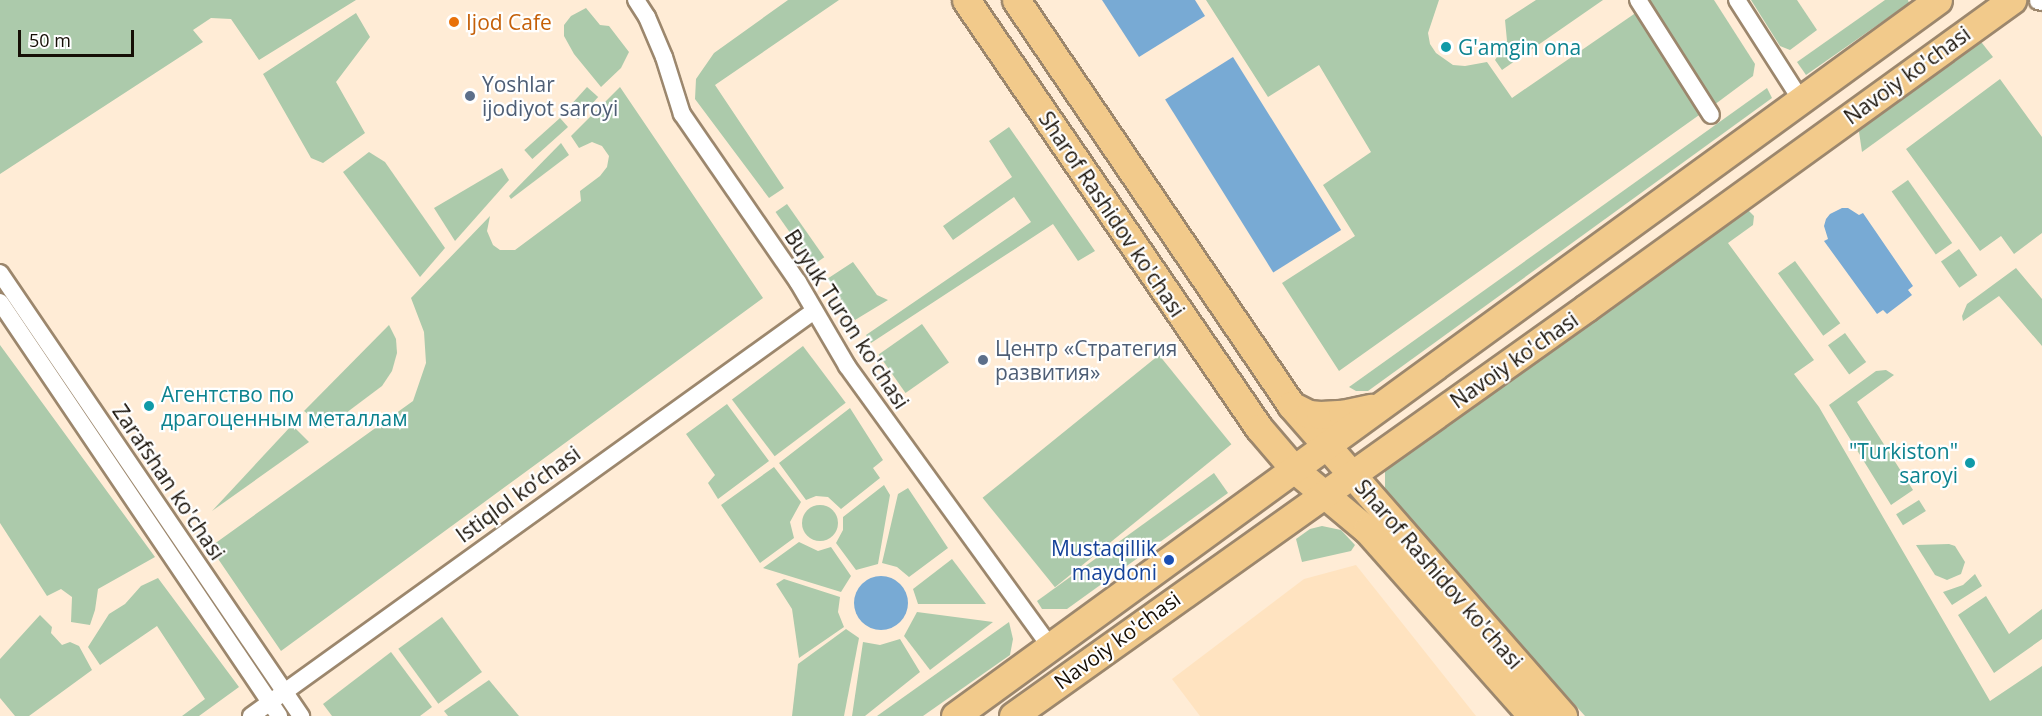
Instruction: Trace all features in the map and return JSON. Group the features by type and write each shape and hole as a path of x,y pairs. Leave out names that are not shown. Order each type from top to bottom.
{"main road":[{"name":"Sharof Rashidov ko'chasi","path":"966,0 1259,428 1294,469 1366,530 1532,716"},
{"name":"Sharof Rashidov ko'chasi","path":"1016,0 1291,405 1563,716"},
{"name":"Navoiy ko'chasi","path":"955,716 1938,0"},
{"name":"Navoiy ko'chasi","path":"1013,716 2012,0"},
{"path":"1801,100 1824,136"},
{"path":"1291,405 1309,414 1331,415 1352,413 1385,403"},
{"name":"Sharof Rashidov ko'chasi","path":"1250,501 1260,486 1266,467 1259,428"},
{"path":"1324,494 1326,446"}],"street":[{"name":"Buyuk Turon ko'chasi","path":"636,0 647,17 664,57 682,114 798,282 847,366 1050,646"},
{"path":"1638,0 1711,115"},
{"path":"1737,0 1801,100"},
{"name":"Zarafshan ko'chasi","path":"0,273 302,716"},
{"name":"Zarafshan ko'chasi","path":"0,302 274,709"},
{"name":"Istiqlol ko‘chasi","path":"251,716 274,709 285,691 814,311"}],"shaded area":[{"path":"1356,565 1476,716 1200,716 1172,679 1304,579"}],"green space":[{"path":"0,0 356,0 259,60 231,19 211,18 193,30 203,42 0,174"},
{"path":"788,0 839,0 715,85 784,188 769,198 695,99 696,79 714,53"},
{"path":"1206,0 1439,0 1428,33 1430,44 1436,53 1453,65 1465,66 1487,62 1512,98 1637,12 1702,113 1339,371 1282,283 1355,236 1323,185 1371,152 1319,65 1268,97"},
{"path":"1536,0 1603,0 1502,70 1495,60 1507,41 1505,20"},
{"path":"1646,0 1714,0 1755,64 1753,76 1714,105"},
{"path":"1751,0 1797,0 1817,30 1790,50 1780,46"},
{"path":"1885,0 1908,0 1909,3 1806,75 1797,62"},
{"path":"586,8 600,25 609,26 629,52 621,68 601,87 574,54 564,36 564,25 571,16"},
{"path":"356,13 370,37 336,82 365,133 323,163 311,158 263,74"},
{"path":"1971,42 1982,43 1993,57 1862,152 1858,125"},
{"path":"2000,79 2042,137 2042,233 2014,254 2001,236 1980,251 1906,149"},
{"path":"587,87 598,97 578,119 567,109"},
{"path":"620,87 763,298 281,651 210,547 413,401 426,363 424,332 411,298 490,216 487,231 493,245 500,250 515,250 581,201 580,191 600,176 607,167 609,156 602,146 592,142 579,148 571,136"},
{"path":"1767,88 1772,98 1368,391 1356,391 1349,387"},
{"path":"560,118 568,127 532,159 524,150"},
{"path":"1009,127 1095,251 1078,261 1053,224 871,343 866,335 1031,222 1014,197 953,240 943,226 1012,177 989,141"},
{"path":"561,143 569,155 511,199 509,196"},
{"path":"369,152 385,162 445,248 420,277 343,172"},
{"path":"502,168 509,180 455,241 434,208"},
{"path":"1908,180 1952,243 1936,255 1892,191"},
{"path":"787,204 824,257 813,265 776,212"},
{"path":"1748,210 1754,216 1753,225 1728,243 1814,360 1794,374 1819,407 1990,701 2042,666 2042,716 1585,716 1395,504 1385,489 1385,467 1420,444 1740,211"},
{"path":"1959,249 1977,275 1959,288 1941,262"},
{"path":"1795,261 1840,323 1823,336 1778,273"},
{"path":"853,262 877,295 888,300 855,320 827,279"},
{"path":"2016,268 2042,299 2042,346 1999,296 1963,321 1962,316 1967,304"},
{"path":"922,324 949,363 906,393 879,354"},
{"path":"389,325 396,339 397,353 392,371 382,386 326,428 304,411"},
{"path":"1845,333 1866,362 1849,374 1828,345"},
{"path":"0,345 155,557 98,589 90,625 71,622 72,597 61,589 47,596 0,523"},
{"path":"803,346 846,403 775,456 732,400"},
{"path":"1159,355 1231,444 1055,587 983,498"},
{"path":"1886,370 1894,375 1857,402 1913,490 1891,505 1829,405 1876,371"},
{"path":"727,404 769,461 718,499 708,483 715,475 686,434"},
{"path":"850,408 883,460 873,468 880,478 841,509 828,497 816,496 806,500 779,463"},
{"path":"292,425 309,442 212,511"},
{"path":"774,467 801,502 790,522 794,538 760,563 721,505"},
{"path":"1214,473 1228,493 1067,609 1042,609 1037,601"},
{"path":"884,485 890,495 878,564 856,570 836,543 843,530 843,517"},
{"path":"908,488 948,548 909,577 897,567 882,563 898,494"},
{"path":"1919,500 1926,511 1903,525 1896,514"},
{"path":"820,505 833,510 838,523 833,536 820,541 807,536 802,523 807,510"},
{"path":"1322,526 1341,530 1355,545 1351,551 1302,562 1296,539 1310,529"},
{"path":"799,542 818,551 831,547 851,576 841,592 763,568"},
{"path":"1949,544 1955,546 1965,562 1961,574 1947,580 1935,575 1916,545"},
{"path":"952,559 986,604 918,604 913,589"},
{"path":"1975,574 1982,586 1952,605 1943,592 1963,585"},
{"path":"158,578 239,687 199,716 182,716 205,699 157,626 100,665 88,647 109,614 125,604 141,586"},
{"path":"784,579 840,597 838,612 844,627 799,658 792,609 776,584"},
{"path":"1986,596 2009,634 2042,609 2042,639 1994,673 1958,615"},
{"path":"917,612 993,622 930,670 904,636"},
{"path":"40,615 52,627 51,633 62,645 70,642 79,646 92,670 29,716 15,716 0,698 0,659"},
{"path":"442,617 482,672 438,704 398,649"},
{"path":"1009,622 1013,639 1010,655 923,716 877,716"},
{"path":"846,629 859,638 844,716 792,716 798,664"},
{"path":"900,639 920,672 865,716 852,716 863,642 880,645"},
{"path":"391,652 432,707 420,716 332,716 323,704"},
{"path":"489,680 519,716 448,716 444,711"}],"water":[{"path":"1102,0 1195,0 1205,16 1139,57"},
{"path":"1233,57 1341,230 1273,272 1165,99"},
{"path":"1842,208 1848,208 1859,215 1863,213 1913,286 1908,290 1912,295 1887,314 1883,310 1877,314 1824,241 1828,239 1824,226 1826,219 1830,214"},
{"path":"881,576 891,578 900,584 906,593 908,603 906,613 900,622 891,628 881,630 871,628 862,622 856,613 854,603 856,593 862,584 871,578"}],"place":[{"name":"Ijod Cafe","path":"454,22"},
{"name":"G'amgin ona","path":"1446,47"},
{"name":"Yoshlar ijodiyot saroyi","path":"470,96"},
{"name":"Центр «Стратегия развития»","path":"983,360"},
{"name":"Агентство по драгоценным металлам","path":"149,406"},
{"name":"\"Turkiston\" saroyi","path":"1970,463"},
{"name":"Mustaqillik maydoni","path":"1169,560"}]}
